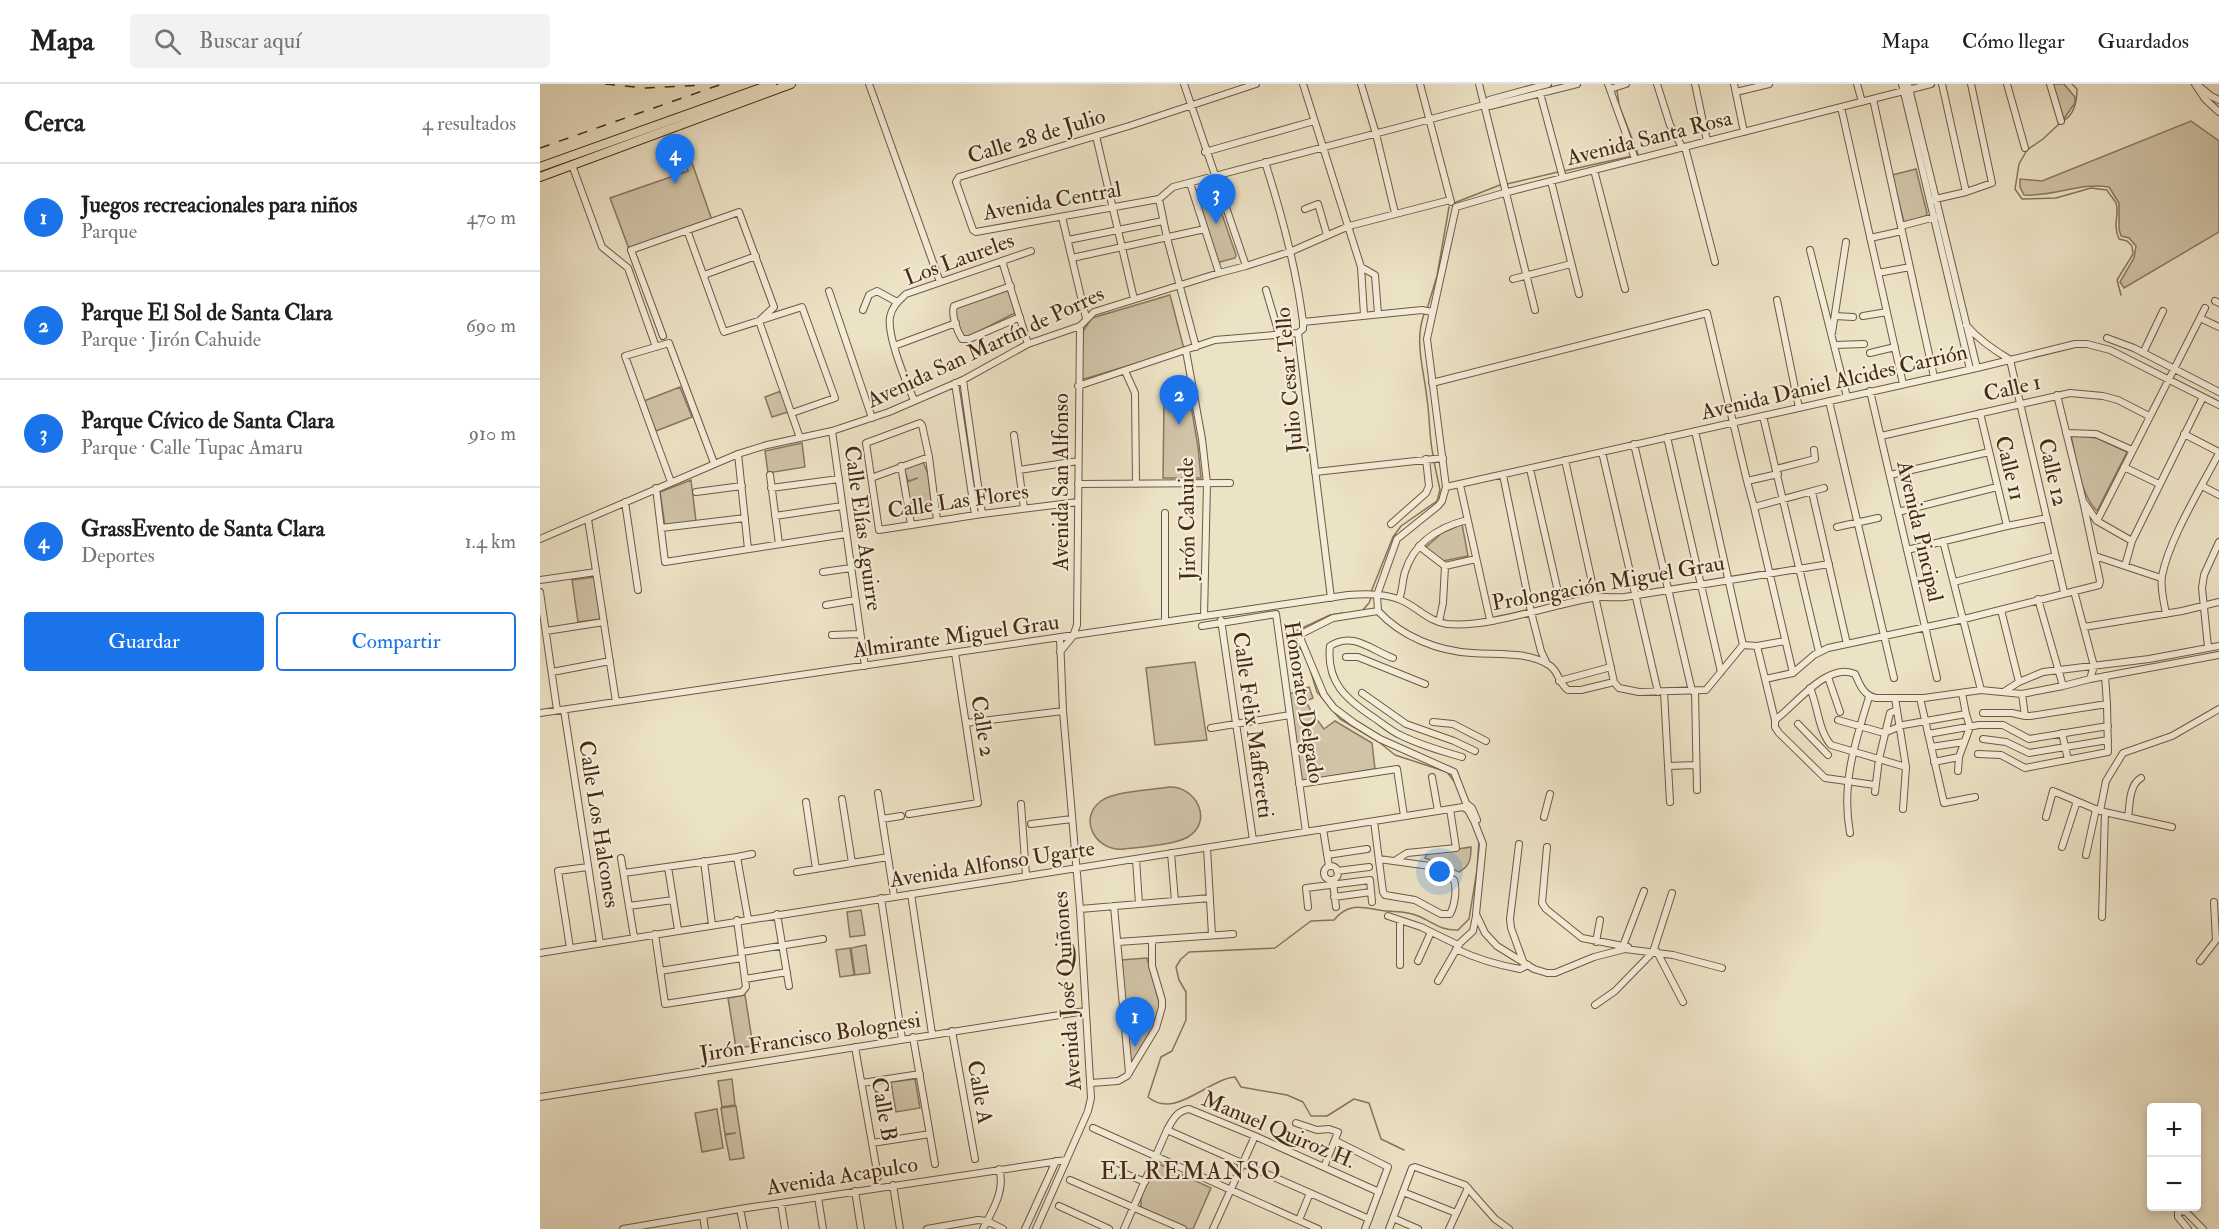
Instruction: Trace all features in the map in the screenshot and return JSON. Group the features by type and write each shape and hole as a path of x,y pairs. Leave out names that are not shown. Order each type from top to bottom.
{"highway":[{"path":"540,177 791,84"}],"main road":[{"path":"540,167 772,84"}],"street":[{"path":"869,84 940,282"},
{"path":"1184,84 1205,152 1246,266"},
{"name":"Calle 28 de Julio","path":"959,177 1096,136 1256,84"},
{"path":"1303,84 1361,267 1364,315"},
{"path":"1361,84 1395,213"},
{"path":"1420,84 1450,200 1456,207 1427,339 1446,487 1442,501 1397,539 1377,596 1378,611 1395,627 1429,644 1473,653 1520,655 1547,664 1555,670 1559,681 1568,690 1581,690 1614,682"},
{"path":"1479,84 1534,310"},
{"path":"1196,347 1159,199 1173,187 1484,105 1490,106 1548,84"},
{"path":"1539,88 1577,84"},
{"path":"1626,84 1609,87 1635,159"},
{"path":"1657,84 1670,125 1683,147 1714,262"},
{"path":"1695,84 1707,141"},
{"path":"1734,84 1744,132"},
{"path":"1736,92 1769,84"},
{"path":"1857,84 1862,102"},
{"name":"Avenida Santa Rosa","path":"1456,207 1862,102 1906,87 1931,84"},
{"path":"1942,84 1966,192"},
{"path":"1932,200 1992,183 1971,84"},
{"path":"2007,84 2025,148"},
{"path":"2050,84 2061,121"},
{"path":"2196,84 2219,100"},
{"path":"2196,84 2205,99 2219,112"},
{"path":"1906,87 1973,369"},
{"path":"1539,88 1563,178"},
{"path":"1873,99 1934,377"},
{"path":"1841,107 1903,384"},
{"path":"1205,152 1314,121"},
{"path":"1096,136 1134,299"},
{"name":"Julio Cesar Tello","path":"1265,162 1292,250 1303,321 1303,329 1298,333 1331,598"},
{"path":"572,165 602,247 628,268 656,347"},
{"path":"1594,170 1625,289"},
{"name":"Avenida Central","path":"959,177 956,182 958,189 976,232 1159,199"},
{"path":"1551,181 1579,294"},
{"path":"1190,183 1220,273"},
{"name":"Avenida San Martín de Porres","path":"540,539 738,453 832,431 872,418 963,380 1028,344 1080,326 1094,312 1246,266 1349,226 1450,200"},
{"path":"1305,209 1318,204 1327,235"},
{"path":"663,336 631,250 739,212 774,307 759,321"},
{"path":"1062,217 1086,318"},
{"path":"1870,237 1936,217"},
{"path":"1068,240 1163,221"},
{"path":"1938,226 1966,324 1973,369"},
{"path":"1072,258 1205,229"},
{"path":"687,230 724,332 802,307 835,398 792,413"},
{"path":"1832,336 1845,242"},
{"path":"1810,250 1847,397"},
{"name":"Los Laureles","path":"914,400 891,336 890,318 897,302 906,294 1031,251"},
{"path":"704,275 756,256"},
{"path":"1002,261 1028,344"},
{"path":"1513,279 1571,264"},
{"path":"1361,267 1375,275 1378,314"},
{"path":"1878,273 1910,267"},
{"path":"1011,286 954,306 956,323 961,338 965,340 1020,317"},
{"path":"1266,290 1279,334"},
{"path":"828,291 872,418"},
{"path":"862,310 869,295 877,291 897,302"},
{"path":"1777,300 1799,408"},
{"path":"2097,521 2205,308"},
{"path":"1303,321 1422,310 1432,312"},
{"path":"2143,353 2163,311"},
{"path":"1863,316 1887,312"},
{"path":"1432,383 1707,314 1792,673"},
{"path":"1834,316 1853,317"},
{"path":"2200,318 2219,327"},
{"path":"759,321 800,438"},
{"path":"894,346 956,323"},
{"path":"1966,324 1984,343 2010,360"},
{"name":"Avenida San Alfonso","path":"1072,636 1077,626 1080,326"},
{"path":"1078,386 1215,340 1298,333"},
{"path":"2107,338 2143,353 2219,392"},
{"path":"671,482 625,356 669,343 714,463"},
{"path":"1834,345 1864,344"},
{"name":"Avenida Daniel Alcides Carrión","path":"1446,487 2075,344 2087,344 2123,356 2219,405"},
{"path":"1870,353 1895,347"},
{"name":"Jirón Cahuide","path":"1186,351 1202,439 1207,483 1204,616"},
{"name":"Calle 12","path":"2010,360 2064,592"},
{"path":"1125,371 1136,393 1136,484"},
{"path":"963,380 978,514"},
{"path":"955,383 978,514"},
{"name":"Avenida Pincipal","path":"1870,391 1937,678"},
{"name":"Calle 1","path":"1881,436 2057,395 2087,393 2103,396 2118,400 2150,416"},
{"path":"1765,679 1792,673 1819,652 1847,644 1964,619 2100,584 2084,501 2057,395"},
{"path":"2125,566 2132,541 2203,397"},
{"path":"1828,401 1894,678"},
{"name":"Calle 11","path":"1980,413 2007,526 2047,518"},
{"path":"1763,416 1819,652"},
{"path":"929,457 871,478 866,443 920,423 922,425 929,457 937,520"},
{"name":"Calle Elías Aguirre","path":"832,431 865,666"},
{"path":"1695,431 1743,645"},
{"path":"2066,433 2096,434 2132,450"},
{"path":"2166,614 2162,578 2175,539 2219,452 2184,434"},
{"path":"1014,435 1024,508"},
{"path":"1667,437 1721,672"},
{"path":"1634,444 1667,589 1694,691 1697,790"},
{"path":"1747,481 1815,459 1814,450"},
{"path":"1602,452 1635,595 1661,692 1670,802"},
{"path":"1890,475 1989,452"},
{"path":"738,453 748,549"},
{"path":"1315,472 1443,458"},
{"path":"1390,524 1426,493 1429,486 1426,459"},
{"path":"1565,460 1614,682 1619,688 1626,691 1661,692 1708,689 1743,645"},
{"path":"1019,470 1078,461"},
{"path":"901,466 911,524"},
{"path":"2124,467 2159,484"},
{"path":"1530,469 1561,605"},
{"path":"770,475 779,544"},
{"path":"1503,475 1531,612 1541,651 1547,664"},
{"name":"Calle Las Flores","path":"871,478 879,530 978,514 1078,502"},
{"path":"771,488 839,479"},
{"path":"1078,484 1230,483"},
{"path":"1460,485 1490,620"},
{"path":"696,492 742,486"},
{"path":"2202,486 2219,495"},
{"path":"1898,512 1997,487"},
{"path":"656,488 665,562 846,534"},
{"path":"1754,507 1824,488"},
{"path":"1812,492 1847,644"},
{"path":"2084,501 2097,521 2132,541"},
{"path":"625,502 638,590"},
{"path":"775,516 842,506"},
{"path":"1164,622 1166,513"},
{"path":"661,528 745,518"},
{"path":"1837,527 1878,518"},
{"path":"588,519 616,702"},
{"path":"1399,599 1405,571 1419,546 1428,537 1452,524 1467,520"},
{"path":"1907,550 2007,526"},
{"path":"1943,541 1981,690"},
{"path":"2208,647 2203,606 2204,575 2219,542"},
{"path":"1419,546 1445,566"},
{"path":"1954,582 2055,556"},
{"path":"2095,556 2162,578"},
{"path":"1445,566 1476,559"},
{"name":"Prolongación Miguel Grau","path":"1399,599 1439,622 1458,625 1596,597 1608,599 1728,578 1829,564"},
{"path":"1439,622 1445,566"},
{"path":"823,572 851,568"},
{"path":"540,580 596,572"},
{"path":"2074,591 2094,666 2090,679"},
{"name":"Calle Los Halcones","path":"540,592 600,943"},
{"name":"Almirante Miguel Grau","path":"540,713 1331,598 1355,595 1399,599"},
{"path":"2038,599 2063,686"},
{"path":"825,605 855,600"},
{"path":"2084,627 2166,614 2219,602"},
{"path":"2001,610 2019,682"},
{"path":"1378,611 1333,618 1301,633 1299,638 1327,701 1354,723 1410,754 1454,772 1466,802 1475,814 1483,843 1473,931 1457,947 1438,981"},
{"name":"Calle Felix Mafferetti","path":"1220,614 1253,840"},
{"name":"Honorato Delgado","path":"1202,626 1276,614 1306,832"},
{"path":"546,631 604,622"},
{"path":"832,635 860,633"},
{"path":"1059,653 1072,636"},
{"name":"Avenida José Quiñones","path":"1036,1229 1088,1111 1091,1098 1080,909 1059,653 1060,638"},
{"path":"1393,658 1359,641 1344,640 1330,646 1329,660 1335,681 1343,695 1352,703 1401,736 1433,749 1462,757"},
{"path":"1743,645 1757,646 1785,640"},
{"path":"1757,646 1775,727 1825,778 1875,789 1879,759 1890,713 1897,710"},
{"path":"2004,691 2043,672 2149,659 2219,646"},
{"name":"Calle 2","path":"909,814 978,803 955,653"},
{"path":"1775,720 1810,688 1828,677 1845,671 1855,674 1869,697 1920,698 1981,690 2022,694 2219,655"},
{"path":"1346,657 1358,657 1425,684"},
{"path":"552,672 610,662"},
{"path":"1559,681 1611,667"},
{"path":"1978,754 2001,755 2025,768 2108,752 2108,704 2105,676"},
{"path":"1828,677 1840,712"},
{"path":"1810,688 1827,740 1831,745 1906,767"},
{"path":"1362,693 1406,724 1475,751"},
{"path":"1958,771 1959,757 1970,727 1962,693"},
{"path":"2022,694 2025,716"},
{"path":"1850,833 1846,808 1847,782 1853,750 1869,697"},
{"path":"1894,698 1906,767 1903,809"},
{"path":"1920,698 1944,803 1976,797"},
{"path":"1983,713 2012,713 2025,716 2108,704"},
{"path":"2086,855 2100,811 2106,781 2123,753 2172,736 2219,709"},
{"path":"966,723 1063,711"},
{"path":"1838,720 1885,732 1900,726 1966,714"},
{"path":"1211,728 1290,715"},
{"path":"1433,722 1453,724 1486,741"},
{"path":"1798,723 1828,755"},
{"path":"1928,734 1979,725 2002,725 2026,739 2108,726"},
{"path":"2062,733 2068,760"},
{"path":"1983,739 2006,742 2029,753 2108,740"},
{"path":"1931,747 1964,742"},
{"path":"1934,762 1959,757"},
{"path":"1668,766 1696,765"},
{"path":"1299,784 1397,769 1404,816"},
{"path":"1432,777 1438,811"},
{"path":"2128,818 2134,785 2141,777"},
{"path":"2046,817 2053,791 2100,811 2172,826"},
{"path":"878,793 894,896"},
{"path":"1544,817 1550,794"},
{"path":"842,799 852,863"},
{"path":"2062,847 2077,801"},
{"path":"806,802 816,869"},
{"path":"1021,804 1026,876"},
{"path":"1396,860 1407,853 1456,848 1450,809 1463,807 1468,810 1478,828"},
{"name":"Avenida Alfonso Ugarte","path":"540,953 737,920 1450,809"},
{"path":"2100,811 2102,916"},
{"path":"882,819 901,816"},
{"path":"1031,824 1072,819"},
{"path":"1374,821 1383,892 1414,900 1441,914 1450,914 1456,885 1454,880 1430,866 1379,859"},
{"path":"1323,829 1329,866"},
{"path":"1519,844 1510,919 1511,928 1526,963"},
{"path":"1206,848 1212,935"},
{"path":"1547,848 1542,903 1548,911 1582,938 1673,955 1722,968"},
{"path":"1327,855 1367,849"},
{"path":"1171,853 1175,901"},
{"path":"624,873 752,854"},
{"path":"737,856 748,919"},
{"path":"797,872 888,857"},
{"path":"621,858 634,937"},
{"path":"1136,859 1139,904"},
{"path":"704,861 712,924"},
{"path":"1329,866 1337,871 1369,867"},
{"path":"1329,866 1325,869 1324,876 1333,882"},
{"path":"570,948 558,871 588,867"},
{"path":"668,867 678,930"},
{"path":"1336,907 1333,882 1337,871"},
{"path":"1308,907 1306,888 1333,882 1370,880 1372,902"},
{"path":"1623,946 1644,891"},
{"path":"1334,897 1371,892"},
{"path":"1595,1005 1616,991 1655,952 1672,893"},
{"path":"911,894 933,1034"},
{"path":"881,898 902,1039"},
{"path":"1080,909 1209,898"},
{"path":"629,906 673,900"},
{"path":"2200,961 2217,938 2214,902"},
{"path":"1114,906 1129,1073"},
{"path":"777,914 789,986"},
{"path":"1476,914 1488,938 1540,972 1555,973 1594,957 1634,948"},
{"path":"1388,916 1431,932 1473,957 1520,969 1526,963"},
{"path":"655,934 665,1004 742,992 746,987 737,920"},
{"path":"1400,920 1400,965"},
{"path":"1596,942 1600,920"},
{"path":"1418,961 1431,932"},
{"path":"1118,942 1233,934"},
{"path":"660,971 823,939"},
{"path":"1091,1083 1118,1081 1129,1073 1153,1035 1162,1007 1161,993 1152,966 1152,940"},
{"path":"1655,952 1683,1002"},
{"path":"745,979 787,972"},
{"name":"Jirón Francisco Bolognesi","path":"540,1097 1085,1011"},
{"name":"Calle A","path":"952,1031 975,1159"},
{"path":"913,1037 935,1164"},
{"name":"Calle B","path":"855,1047 878,1177"},
{"path":"862,1083 920,1074"},
{"name":"Manuel Quiroz H.","path":"1124,1229 1167,1130 1175,1115 1182,1110 1189,1109 1255,1136 1379,1192"},
{"path":"1296,1123 1317,1130 1336,1130 1338,1135 1324,1167"},
{"path":"1093,1128 1299,1220 1308,1227 1318,1229"},
{"path":"1167,1130 1369,1219"},
{"path":"872,1143 930,1134"},
{"path":"1213,1229 1255,1136"},
{"path":"1336,1141 1387,1165 1388,1169 1365,1229"},
{"name":"Avenida Acapulco","path":"623,1229 665,1226 740,1209 1066,1160"},
{"path":"1025,1229 1056,1161"},
{"path":"1109,1167 1144,1182"},
{"path":"1389,1229 1412,1168 1415,1167 1468,1188 1496,1219 1509,1229"},
{"path":"983,1229 1000,1190 999,1169"},
{"path":"1070,1180 1183,1229"},
{"path":"893,1185 900,1229"},
{"path":"1451,1228 1468,1188"},
{"path":"855,1191 861,1229"},
{"path":"1403,1192 1456,1214"},
{"path":"1299,1220 1310,1193"},
{"path":"818,1197 823,1229"},
{"path":"781,1203 785,1229"},
{"path":"1059,1206 1108,1229"},
{"path":"740,1209 744,1229"},
{"path":"2188,1229 2178,1217 2178,1211 2186,1212 2203,1229"},
{"path":"703,1216 705,1229"},
{"path":"1393,1218 1418,1229"},
{"path":"927,1229 974,1221 987,1221 1003,1229"}],"shaded area":[{"path":"2052,84 2064,84 2075,97 2075,103 2063,120"},
{"path":"2191,121 2219,141 2219,232 2124,288 2120,282 2134,258 2136,246 2129,238 2121,236 2119,203 2109,187 2088,186 2046,194 2024,195 2020,187 2020,179 2042,181"},
{"path":"683,137 712,220 629,249 610,198 688,171 677,139"},
{"path":"1916,169 1927,213 1926,216 1904,222 1892,175"},
{"path":"1212,185 1236,255 1235,258 1220,262 1218,262 1195,193 1196,190"},
{"path":"1006,289 1009,290 1015,313 968,337 962,335 954,311 957,306"},
{"path":"1170,295 1184,349 1084,379 1081,377 1083,331 1092,318"},
{"path":"680,387 692,417 656,431 644,401"},
{"path":"781,391 788,412 772,417 765,397"},
{"path":"1190,400 1201,478 1163,478 1164,403"},
{"path":"2071,435 2097,438 2127,452 2097,511 2086,495"},
{"path":"802,443 805,467 768,473 765,451"},
{"path":"923,462 928,474 932,508 911,512 907,482 918,478 908,481 904,469"},
{"path":"691,480 696,521 665,526 660,492"},
{"path":"1462,524 1468,556 1443,561 1425,548 1442,533"},
{"path":"595,577 601,619 578,622 572,580"},
{"path":"1195,662 1207,740 1155,745 1146,668"},
{"path":"1309,687 1313,698 1306,701 1324,729 1335,721 1372,743 1375,769 1302,781 1290,694"},
{"path":"1169,787 1187,792 1198,806 1201,814 1200,822 1196,830 1188,837 1166,844 1114,849 1098,840 1093,833 1090,825 1091,817 1094,808 1101,801 1124,793"},
{"path":"1471,847 1469,862 1459,872 1425,858 1427,854"},
{"path":"861,910 865,935 850,937 847,912"},
{"path":"866,945 870,973 855,975 851,948"},
{"path":"850,948 854,975 840,977 836,950"},
{"path":"1147,958 1160,1005 1158,1018 1149,1039 1132,1061 1129,1059 1121,960"},
{"path":"745,995 753,1046 736,1048 728,998"},
{"path":"732,1079 735,1105 722,1107 718,1081"},
{"path":"915,1079 920,1108 896,1112 891,1082"},
{"path":"736,1106 744,1158 730,1160 725,1135 736,1133 725,1134 721,1108"},
{"path":"717,1109 723,1148 702,1152 695,1113"},
{"path":"1157,1163 1211,1188 1193,1229 1187,1229 1141,1208 1141,1197"}],"waterway":[{"path":"2063,121 2070,115 2075,103 2077,89 2072,84"},
{"path":"1617,90 1619,105 1638,154 1636,155"},
{"path":"2059,124 2027,150 2019,164 2015,189 2022,199 2056,198 2091,188 2107,190 2116,203 2116,228 2119,239 2127,241 2132,246 2133,254 2117,280 2121,295"},
{"path":"1564,171 1632,156"},
{"path":"1507,184 1558,172"},
{"path":"1454,203 1500,185"},
{"path":"1427,309 1437,276 1449,207"},
{"path":"1424,314 1420,346 1433,455"},
{"path":"1371,592 1393,537 1401,526 1437,501 1440,490 1434,462"},
{"path":"1362,611 1371,598"},
{"path":"1304,653 1295,642 1296,631 1330,615 1343,613"},
{"path":"1308,663 1317,692 1325,701"},
{"path":"1334,712 1340,719 1379,742 1395,755 1447,772 1456,784"},
{"path":"1404,1150 1381,1139 1369,1103 1354,1099 1327,1116 1311,1116 1303,1102 1287,1095 1241,1087 1235,1077 1225,1079 1192,1096 1169,1104 1158,1103 1148,1097 1161,1057 1172,1051 1186,1020 1186,992 1179,980 1176,967 1189,952 1275,948 1311,921 1334,920 1346,910 1358,907 1410,913 1442,928 1458,930 1469,919 1479,841"}],"railway":[{"path":"605,84 646,88 704,85"},
{"path":"540,148 722,84"}],"place":[{"name":"GrassEvento de Santa Clara","path":"675,184"},
{"name":"Parque Cívico de Santa Clara","path":"1216,224"},
{"name":"Parque El Sol de Santa Clara","path":"1179,425"},
{"name":"Juegos recreacionales para niños","path":"1135,1047"}],"district":[{"name":"EL REMANSO","path":"1191,1171"}]}
